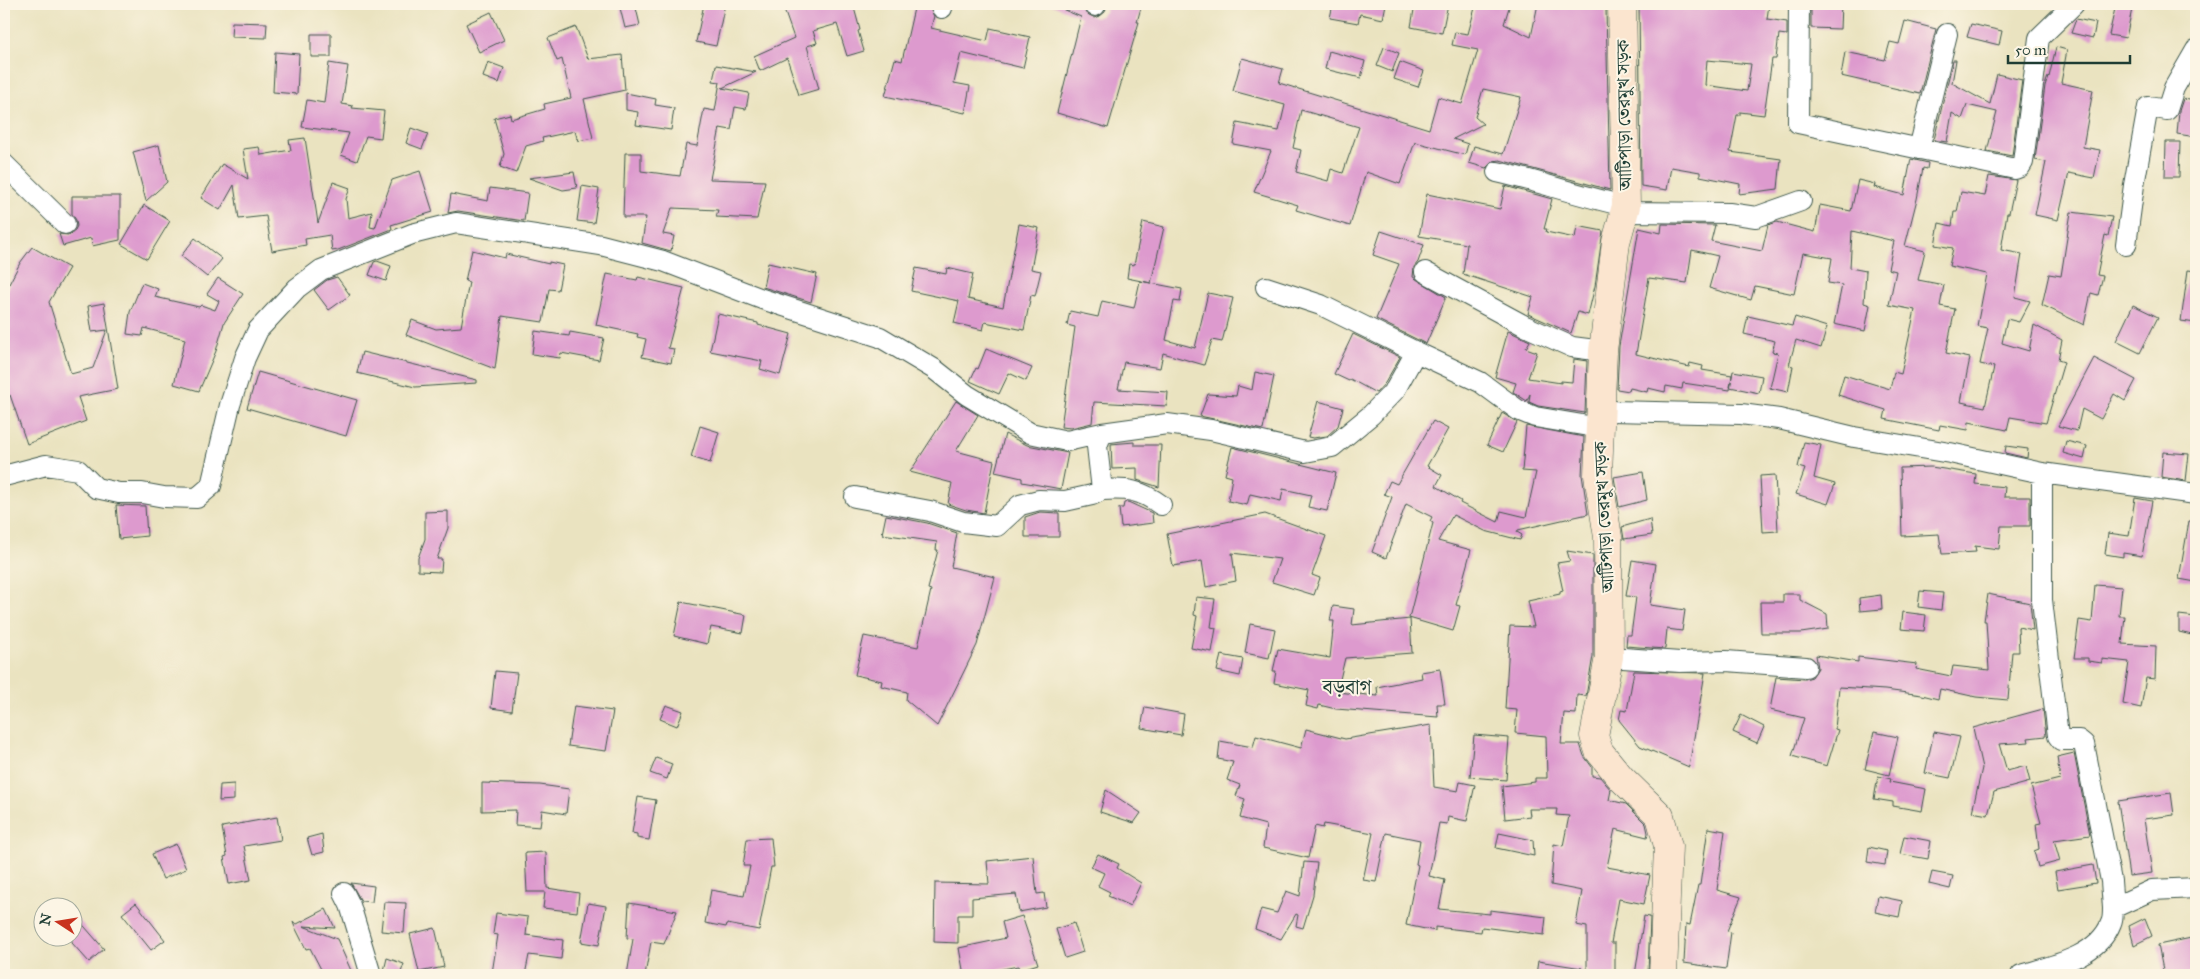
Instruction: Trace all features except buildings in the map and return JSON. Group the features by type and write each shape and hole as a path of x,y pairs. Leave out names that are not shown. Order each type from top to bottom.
{"main road":[{"name":"আটিপাড়া তেরমুখ সড়ক","path":"1622,4 1625,209 1616,242 1603,350 1598,475 1608,537 1609,657 1594,736 1599,751 1621,778 1660,816 1668,846 1663,975"}],"street":[{"path":"1799,4 1798,123 2015,169 2020,167 2022,162 2039,38 2074,4"},
{"path":"1918,149 1947,34"},
{"path":"2126,245 2134,184 2148,107 2167,110 2174,88 2196,50"},
{"path":"4,164 65,224"},
{"path":"1497,172 1542,182 1625,209 1729,213 1756,217 1801,201"},
{"path":"4,476 46,464 78,470 96,488 119,493 196,498 211,486 230,405 245,358 258,330 297,288 321,270 412,234 456,223 601,245 663,261 762,299 880,337 934,369 967,395 1030,434 1067,441 1102,433 1167,424 1211,430 1305,452 1332,447 1371,415 1395,390 1416,352"},
{"path":"1424,272 1533,330 1572,347 1603,350"},
{"path":"1266,287 1321,305 1480,382 1518,410 1535,417 1565,424 1600,418 1612,411 1732,413 1779,419 1854,437 1950,453 2042,473 2196,494"},
{"path":"1102,433 1098,446 1102,490"},
{"path":"2021,975 2061,964 2094,946 2112,923 2113,908 2111,881 2084,744 2079,740 2061,740 2058,736 2042,600 2042,473"},
{"path":"855,497 930,511 963,522 997,526 1020,505 1039,500 1065,501 1092,495 1102,490 1122,488 1147,494 1161,504"},
{"path":"1609,657 1680,662 1726,661 1806,667"},
{"path":"2113,908 2152,890 2196,888"},
{"path":"344,893 350,905 371,975"}],"district":[{"name":"বড়বাগ","path":"1347,687"}]}
